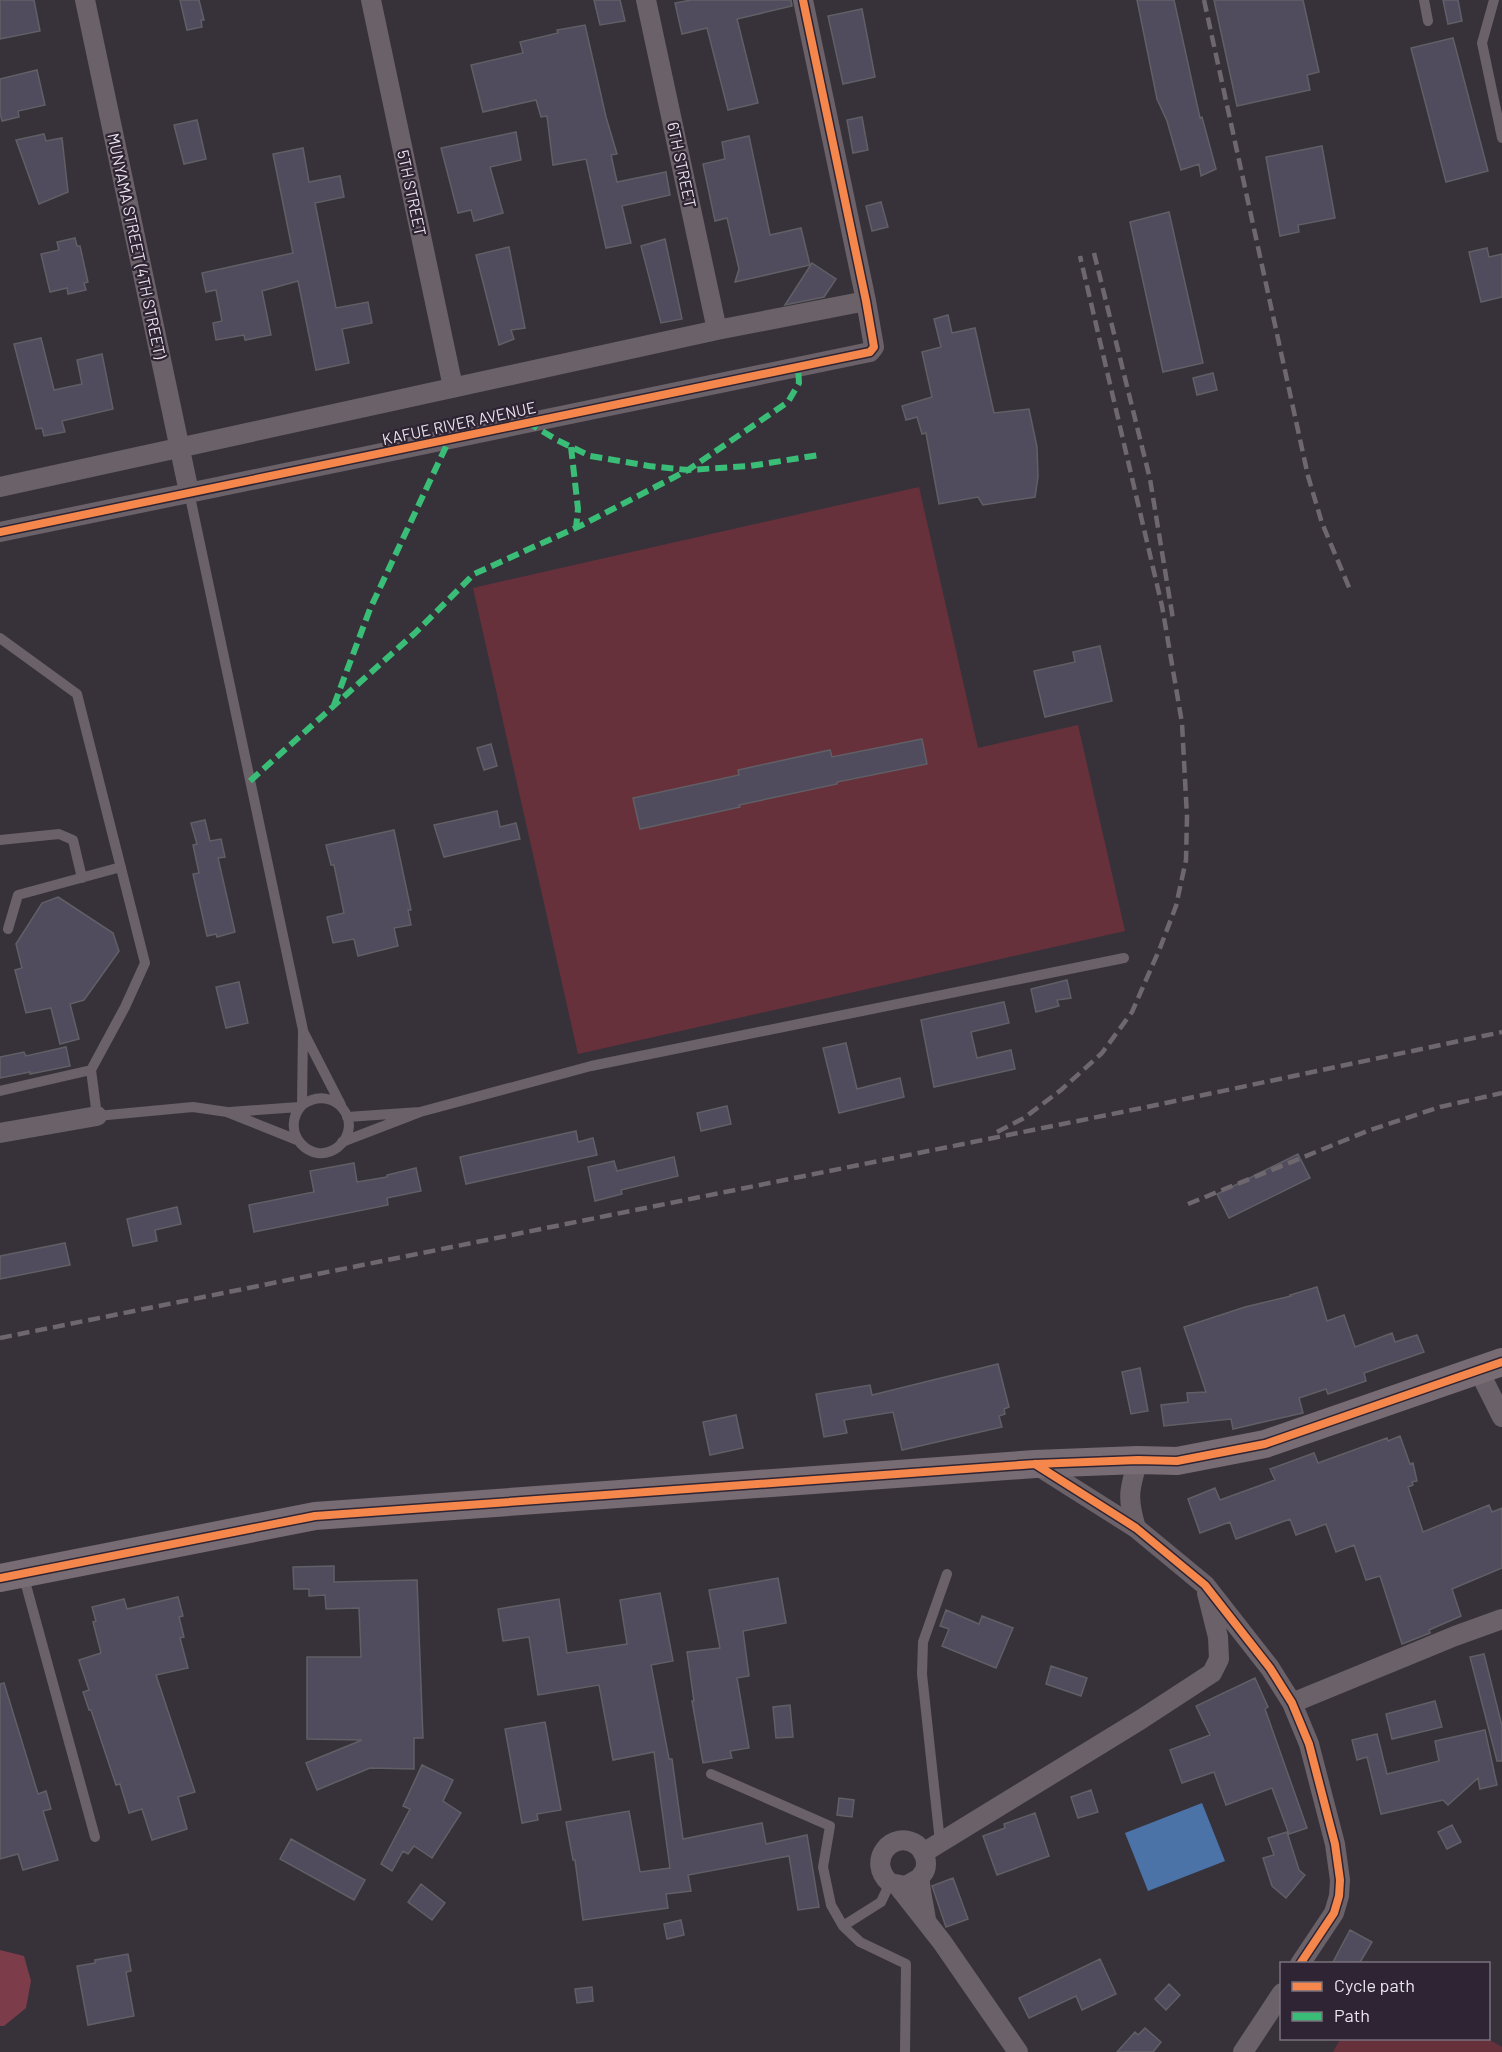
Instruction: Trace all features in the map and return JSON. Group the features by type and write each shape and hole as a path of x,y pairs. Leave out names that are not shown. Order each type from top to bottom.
{"street":[{"name":"MUNYAMA STREET (4TH STREET)","path":"85,0 189,492"},
{"name":"5TH STREET","path":"371,0 453,387"},
{"name":"6TH STREET","path":"646,0 717,330"},
{"path":"0,487 717,330 866,301 803,0"},
{"name":"KAFUE RIVER AVENUE","path":"0,532 870,352 874,347 866,301"},
{"path":"0,1133 97,1116"},
{"path":"11,1576 315,1516 1035,1464 1138,1460 1177,1461 1265,1444 1490,1366 1502,1417"},
{"path":"1136,1528 1129,1507 1129,1490 1138,1460"},
{"path":"1035,1464 1136,1528 1205,1585 1270,1668 1292,1703 1309,1744 1315,1766 1335,1844 1340,1880 1339,1896 1334,1912 1301,1962"},
{"path":"927,1922 920,1878 932,1847 1140,1720 1212,1673 1219,1659 1218,1637 1205,1585"},
{"path":"1292,1703 1502,1619"},
{"path":"932,1847 912,1842 894,1842 881,1854 879,1863 884,1878 894,1884 927,1922 1018,2052"},
{"path":"894,1884 906,1886 920,1878"},
{"path":"1243,2052 1280,1995"}],"lane":[{"path":"1424,0 1428,21"},
{"path":"1494,0 1482,43 1502,138"},
{"path":"189,492 303,1030 301,1106 293,1123 297,1140"},
{"path":"0,638 77,694 145,963 125,1007 91,1070 97,1116 193,1107 227,1112 301,1106 319,1097 336,1102 345,1113"},
{"path":"0,840 58,834 73,840 82,878"},
{"path":"8,929 18,896 121,867"},
{"path":"342,1142 420,1112 591,1066 1124,958"},
{"path":"227,1112 297,1140 310,1151 319,1153 336,1148 342,1142 347,1134 345,1113 303,1030"},
{"path":"0,1091 91,1070"},
{"path":"345,1113 420,1112"},
{"path":"932,1847 922,1642 947,1574"},
{"path":"11,1576 95,1837"},
{"path":"711,1774 830,1826 823,1867 831,1905 843,1926 860,1942 906,1964 905,2052"},
{"path":"843,1926 881,1902 894,1884"}],"shaded area":[{"path":"919,487 978,748 1078,725 1125,931 578,1054 473,588"},
{"path":"0,1950 24,1956 31,1981 26,2008 4,2026 0,2026"},
{"path":"1340,2040 1490,2040 1502,2047 1502,2052 1333,2052"}],"water":[{"path":"1202,1803 1225,1861 1148,1891 1125,1833"}],"building":[{"path":"0,0 34,0 40,31 0,39"},
{"path":"180,0 199,0 204,20 201,20 202,27 187,30"},
{"path":"594,0 620,0 625,21 600,25"},
{"path":"691,0 791,0 792,6 737,19 758,103 728,110 707,28 682,34 675,3"},
{"path":"1137,0 1174,0 1200,118 1202,117 1216,169 1201,176 1199,164 1181,170 1167,121 1157,99"},
{"path":"1214,0 1303,0 1319,72 1307,75 1310,90 1237,106"},
{"path":"1443,0 1458,0 1462,21 1448,24"},
{"path":"862,9 875,77 843,84 828,16"},
{"path":"585,25 617,154 611,155 617,182 666,172 670,195 622,206 631,243 606,248 586,159 553,165 547,116 541,117 536,100 483,112 471,65 523,53 520,42 558,33 557,30"},
{"path":"1453,38 1488,171 1446,182 1411,48"},
{"path":"37,70 45,105 18,111 19,117 2,121 0,79"},
{"path":"862,117 868,150 853,153 847,120"},
{"path":"197,120 206,159 184,164 174,125"},
{"path":"516,132 521,160 490,167 503,213 474,221 471,210 458,213 441,148"},
{"path":"44,134 46,141 62,138 68,192 39,204 16,140"},
{"path":"749,136 770,235 801,228 810,265 735,282 739,269 727,218 715,221 703,164 725,159 722,142"},
{"path":"1322,146 1335,218 1298,225 1299,232 1280,236 1266,157"},
{"path":"303,148 309,182 340,176 344,197 315,203 336,308 368,302 372,323 342,329 349,363 316,370 298,281 262,291 271,335 245,340 244,335 216,340 213,323 222,321 216,290 206,292 202,273 293,253 273,154"},
{"path":"881,202 888,227 872,231 866,206"},
{"path":"1169,212 1203,363 1163,372 1130,222"},
{"path":"75,238 77,246 80,246 88,282 84,283 86,290 68,294 67,288 50,292 41,254 59,250 57,242"},
{"path":"665,239 682,319 661,323 641,246"},
{"path":"509,247 525,328 511,330 514,339 499,345 476,255"},
{"path":"1487,248 1489,257 1502,254 1502,297 1481,302 1469,252"},
{"path":"812,263 836,279 824,297 785,305"},
{"path":"948,315 952,333 975,328 994,413 1029,409 1037,447 1038,477 1035,497 983,505 978,497 939,504 926,433 922,434 917,417 906,420 902,406 932,397 922,352 941,347 934,319"},
{"path":"41,338 54,390 82,384 77,360 102,354 113,409 62,421 65,432 44,436 42,428 36,429 14,344"},
{"path":"1213,373 1217,390 1197,395 1193,378"},
{"path":"1100,646 1112,701 1045,717 1034,671 1075,662 1073,652"},
{"path":"922,739 927,764 837,782 837,784 640,829 633,798 739,775 738,770 830,750 832,757"},
{"path":"491,744 497,766 484,770 477,748"},
{"path":"497,811 500,827 516,823 520,839 444,857 434,825"},
{"path":"205,820 210,841 221,839 225,857 218,858 235,932 217,937 216,934 207,936 193,874 199,873 193,845 197,844 191,823"},
{"path":"394,830 411,910 408,910 411,925 394,928 398,946 358,956 354,939 333,943 327,917 344,913 334,865 331,865 326,845"},
{"path":"58,897 113,933 119,951 84,1000 70,1004 79,1039 60,1044 51,1008 26,1013 15,970 22,968 16,944 42,903"},
{"path":"1067,980 1071,998 1057,1000 1059,1006 1036,1012 1031,989"},
{"path":"239,982 248,1023 226,1028 216,987"},
{"path":"1004,1002 1009,1023 971,1032 977,1058 1011,1050 1015,1069 934,1087 921,1020"},
{"path":"846,1043 857,1089 900,1078 904,1097 839,1113 823,1048"},
{"path":"66,1047 70,1066 0,1078 0,1057 24,1052 26,1056"},
{"path":"727,1106 731,1124 701,1131 697,1113"},
{"path":"576,1131 578,1142 593,1138 597,1155 466,1184 460,1157"},
{"path":"1298,1154 1310,1178 1229,1218 1217,1194"},
{"path":"674,1157 678,1176 621,1190 622,1194 595,1201 588,1167 614,1161 617,1171"},
{"path":"354,1163 357,1182 387,1177 387,1175 416,1168 421,1191 387,1198 388,1205 254,1232 249,1205 314,1192 310,1171"},
{"path":"177,1207 181,1224 155,1230 157,1241 133,1246 127,1219"},
{"path":"65,1243 70,1265 0,1279 0,1256"},
{"path":"1317,1287 1327,1321 1344,1315 1355,1347 1392,1333 1395,1342 1417,1335 1424,1352 1364,1373 1366,1381 1328,1394 1326,1389 1299,1398 1303,1413 1233,1429 1231,1419 1164,1426 1161,1405 1188,1402 1187,1393 1206,1392 1184,1327"},
{"path":"998,1364 1009,1407 1004,1409 1005,1414 999,1416 1002,1427 902,1450 893,1412 844,1420 847,1433 824,1437 816,1394 870,1385 872,1395"},
{"path":"1140,1368 1148,1411 1131,1414 1122,1372"},
{"path":"736,1415 743,1448 710,1455 703,1422"},
{"path":"1400,1436 1410,1464 1413,1463 1417,1481 1412,1482 1413,1485 1408,1487 1423,1532 1489,1505 1492,1512 1502,1508 1502,1568 1452,1589 1461,1616 1429,1630 1430,1633 1402,1644 1380,1576 1366,1580 1354,1545 1336,1552 1326,1524 1296,1535 1290,1519 1236,1539 1230,1522 1200,1533 1188,1499 1215,1488 1220,1500 1275,1480 1270,1469 1314,1453 1318,1463 1387,1438 1388,1441"},
{"path":"334,1566 334,1582 417,1580 423,1738 414,1738 414,1769 370,1768 317,1790 306,1763 362,1740 307,1739 307,1657 361,1657 359,1608 326,1609 325,1595 309,1596 309,1589 294,1589 293,1567"},
{"path":"778,1578 786,1623 743,1631 749,1676 737,1678 749,1748 730,1751 732,1758 703,1763 692,1701 694,1701 687,1652 720,1648 709,1590"},
{"path":"660,1593 673,1661 651,1665 669,1759 672,1759 683,1839 762,1823 766,1844 807,1835 819,1907 798,1910 789,1856 688,1875 691,1891 666,1894 668,1908 583,1920 575,1860 573,1860 566,1822 629,1811 640,1872 670,1868 654,1752 613,1760 599,1685 538,1695 529,1637 503,1641 498,1609 559,1599 567,1653 627,1644 620,1600"},
{"path":"178,1597 183,1616 179,1617 184,1637 180,1638 188,1668 156,1675 195,1792 178,1797 187,1829 152,1840 142,1809 129,1813 120,1784 116,1785 83,1692 89,1690 79,1660 101,1653 93,1622 96,1621 92,1607 124,1599 127,1609"},
{"path":"946,1610 979,1624 982,1616 1013,1628 996,1668 942,1646 949,1629 940,1626"},
{"path":"1484,1654 1502,1726 1502,1761 1497,1761 1470,1657"},
{"path":"1051,1666 1087,1678 1081,1696 1046,1684"},
{"path":"1255,1678 1268,1707 1265,1709 1307,1828 1289,1834 1272,1788 1226,1805 1214,1772 1182,1783 1170,1750 1210,1735 1196,1706"},
{"path":"4,1683 38,1794 46,1791 51,1809 43,1811 58,1860 23,1870 18,1854 0,1859 0,1684"},
{"path":"1435,1701 1442,1727 1392,1739 1386,1714"},
{"path":"790,1705 793,1737 776,1738 773,1707"},
{"path":"545,1722 561,1810 537,1814 538,1820 522,1823 505,1729"},
{"path":"1485,1730 1497,1785 1480,1789 1478,1778 1448,1805 1443,1800 1381,1814 1367,1757 1357,1760 1352,1740 1377,1734 1387,1774 1439,1761 1435,1741"},
{"path":"422,1765 453,1780 443,1801 461,1813 432,1858 414,1846 408,1854 403,1851 392,1871 381,1864 410,1809 403,1806"},
{"path":"1091,1790 1098,1812 1078,1818 1071,1797"},
{"path":"839,1798 854,1800 852,1817 837,1815"},
{"path":"1035,1813 1049,1856 997,1875 983,1836 1005,1828 1004,1824"},
{"path":"1452,1825 1461,1842 1447,1849 1438,1832"},
{"path":"1287,1832 1299,1870 1305,1875 1286,1898 1272,1886 1263,1858 1274,1855 1268,1838"},
{"path":"291,1839 365,1880 354,1900 280,1859"},
{"path":"953,1878 968,1919 946,1927 932,1886"},
{"path":"421,1884 445,1903 432,1920 408,1902"},
{"path":"681,1920 684,1935 667,1939 664,1924"},
{"path":"1350,1930 1372,1942 1360,1962 1333,1962"},
{"path":"128,1954 131,1971 126,1972 134,2016 88,2025 77,1966"},
{"path":"1100,1959 1116,1994 1082,2010 1076,1996 1029,2018 1019,1998"},
{"path":"1169,1984 1180,1995 1166,2010 1155,1999"},
{"path":"592,1987 593,2001 577,2003 575,1989"},
{"path":"1145,2028 1161,2042 1153,2052 1117,2052 1135,2032 1138,2035"}],"railway":[{"path":"1204,0 1308,476 1322,523 1351,592"},
{"path":"1094,253 1150,479 1173,619"},
{"path":"997,1132 1024,1118 1061,1090 1102,1053 1132,1012 1176,906 1186,860 1187,817 1182,723 1162,606 1080,256"},
{"path":"0,1338 1142,1108 1502,1032"},
{"path":"1188,1204 1370,1130 1440,1107 1502,1093"}],"marked path":[{"path":"250,781 415,633 474,574 582,525 688,470 788,402 799,383 798,368"},
{"path":"527,422 590,456 649,466 688,470 750,466 819,455"},
{"path":"334,705 370,609 450,438"},
{"path":"571,447 578,509 576,528"}],"cycle path":[{"path":"0,532 870,352 874,347 866,301 803,0"},
{"path":"0,1578 315,1516 1035,1464 1138,1460 1177,1461 1265,1444 1502,1362"},
{"path":"1035,1464 1136,1528 1205,1585 1270,1668 1292,1703 1309,1744 1335,1844 1340,1880 1339,1896 1334,1913 1301,1962"}]}
